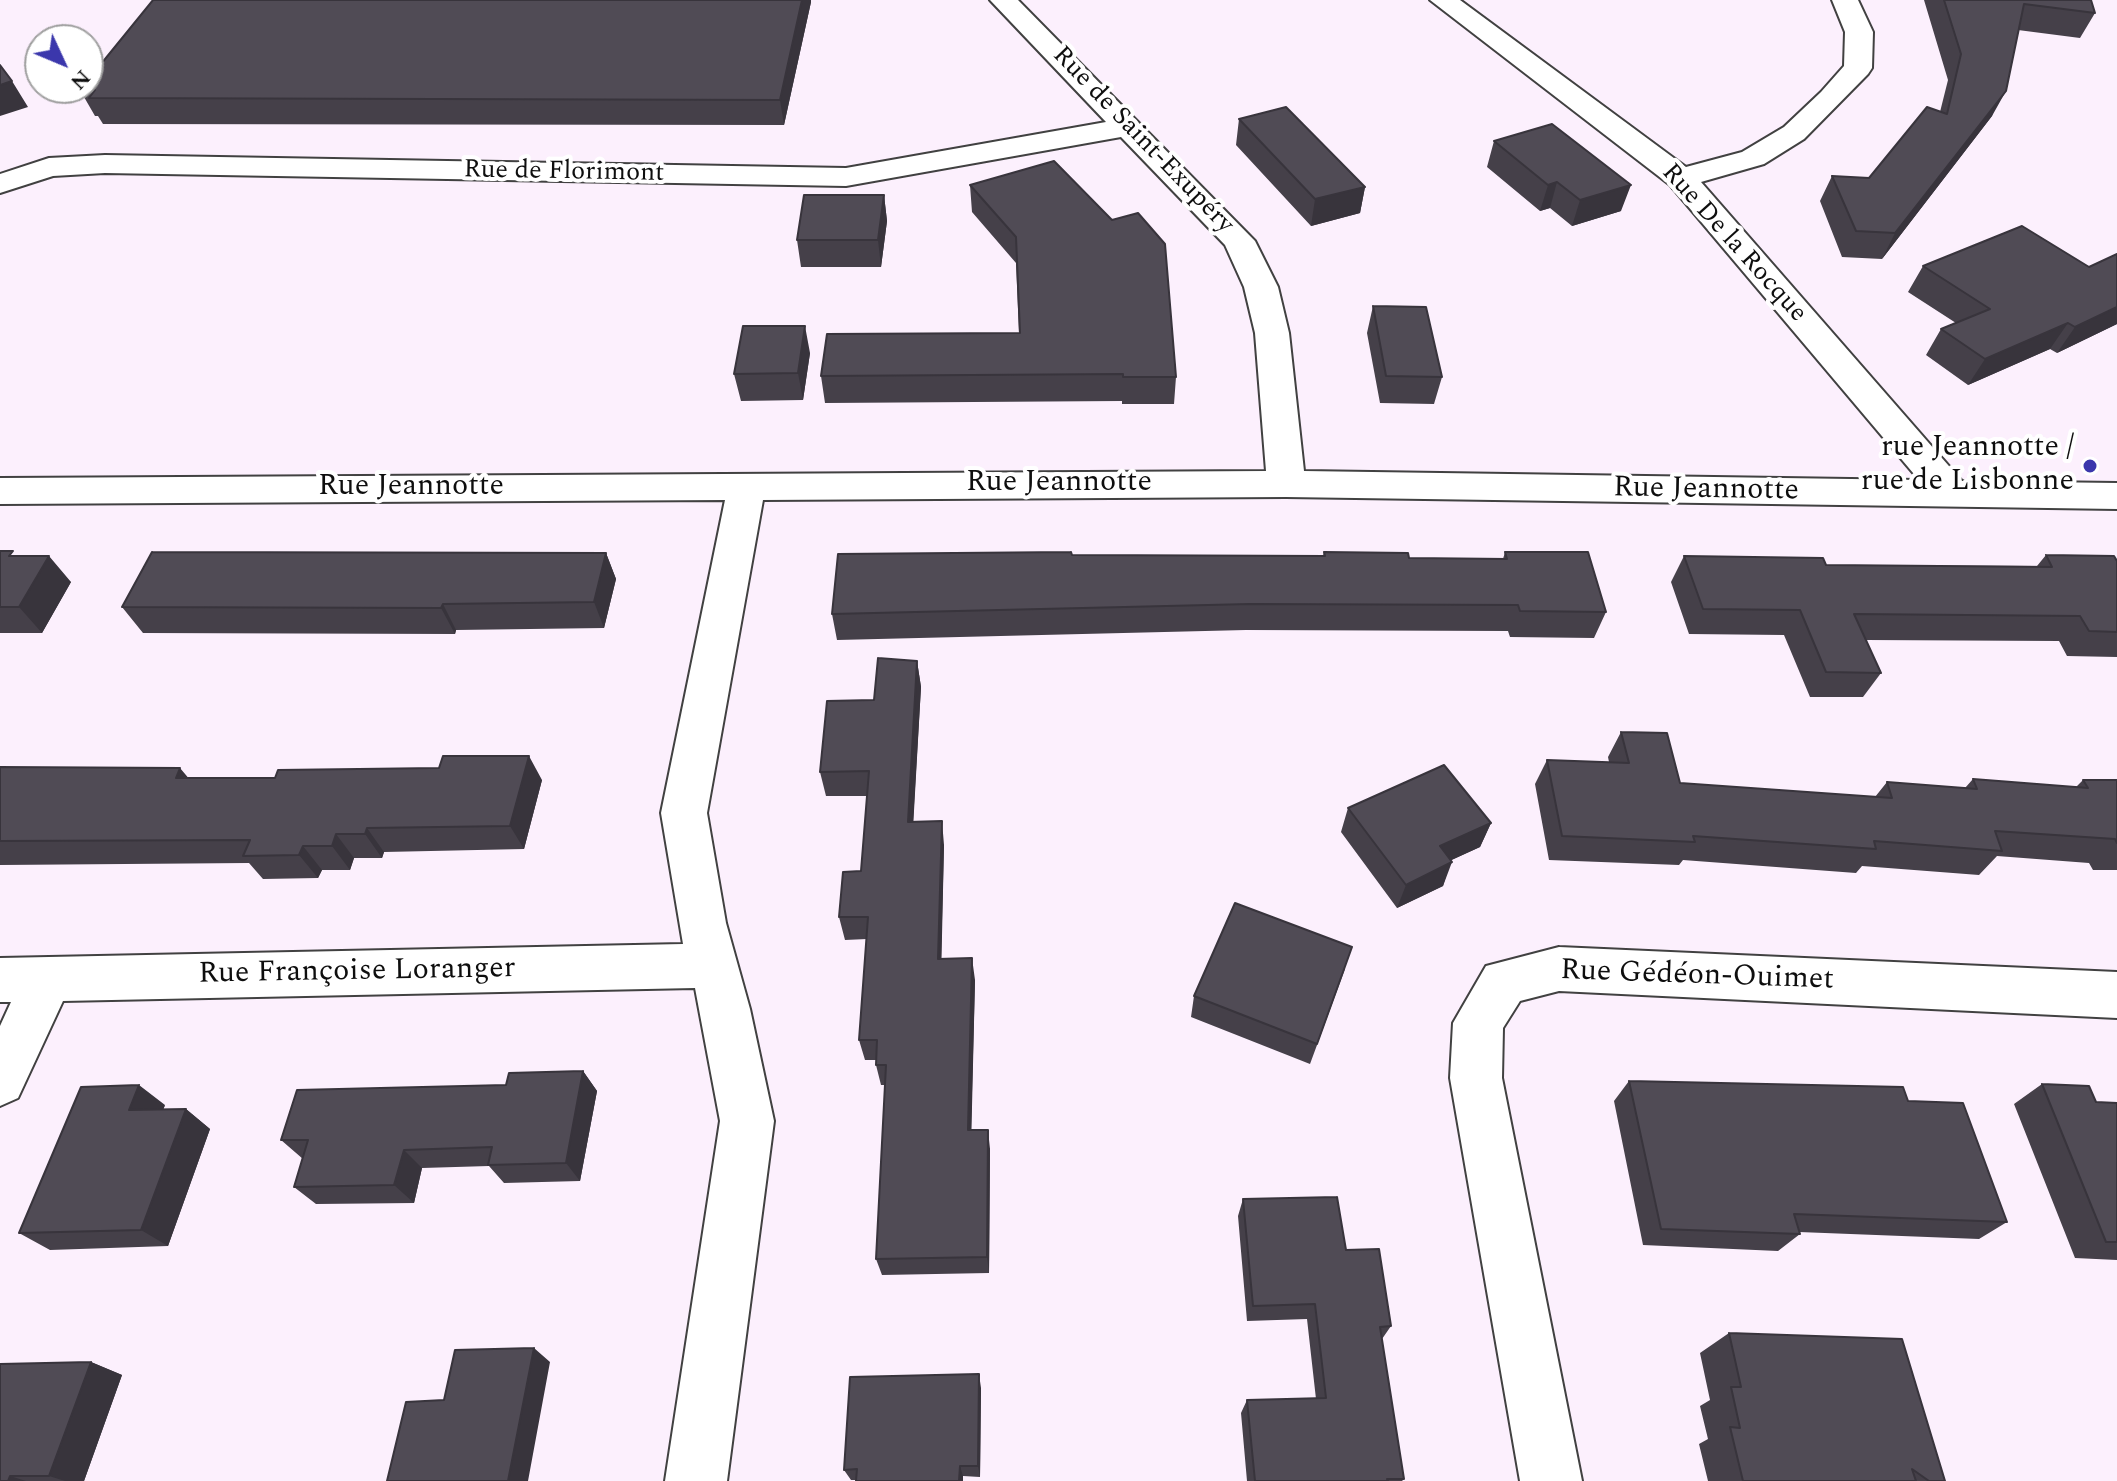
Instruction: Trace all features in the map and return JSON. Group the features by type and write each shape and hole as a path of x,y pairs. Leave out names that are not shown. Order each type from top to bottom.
{"street":[{"name":"Rue de Saint-Exupéry","path":"1003,0 1239,241 1261,287 1272,333 1286,484"},
{"name":"Rue De la Rocque","path":"1443,0 1681,178 1953,495"},
{"path":"1681,178 1753,158 1794,133 1831,98 1858,68 1859,32 1845,0"},
{"name":"Rue de Florimont","path":"0,184 49,167 105,164 846,177 1128,127"},
{"name":"Rue Jeannotte","path":"0,491 1286,484 2117,496"},
{"path":"696,1481 747,1121 702,923 684,813 747,486"},
{"name":"Rue Françoise Loranger","path":"24,980 714,966"},
{"name":"Rue Gédéon-Ouimet","path":"1551,1481 1476,1078 1478,1023 1504,982 1559,969 2117,995"},
{"path":"0,1081 24,980"}],"building":[{"path":"153,0 802,0 780,100 104,98 104,60"},
{"path":"1944,0 2091,0 2095,13 2024,4 2006,91 1895,233 1856,231 1832,176 1869,178 1927,107 1947,114 1961,54"},
{"path":"0,65 12,81 0,85"},
{"path":"1286,107 1365,187 1315,199 1239,119"},
{"path":"1552,124 1631,185 1580,200 1557,182 1548,185 1494,141"},
{"path":"1054,161 1112,220 1138,213 1165,244 1176,377 1123,377 1123,374 821,376 827,334 1020,333 1016,237 970,185"},
{"path":"804,195 884,195 878,240 797,240"},
{"path":"2022,226 2089,267 2117,254 2117,307 2075,327 2068,323 1985,359 1941,329 1990,309 1923,266"},
{"path":"1373,306 1426,307 1442,377 1386,376"},
{"path":"743,326 805,326 798,373 734,374"},
{"path":"0,551 13,551 9,556 49,556 19,607 0,607"},
{"path":"152,552 606,553 594,602 443,604 441,608 122,607"},
{"path":"1071,552 1072,555 1325,556 1324,552 1408,553 1409,558 1507,559 1505,552 1588,552 1606,612 1520,611 1518,605 1250,604 832,614 838,554"},
{"path":"2046,555 2114,556 2117,561 2117,632 2089,631 2080,616 1854,614 1881,673 1826,672 1800,610 1703,609 1684,556 1823,558 1826,565 2052,567"},
{"path":"878,658 917,661 908,822 942,821 938,959 972,958 968,1130 988,1130 987,1257 876,1259 886,1065 876,1065 877,1040 859,1040 868,917 839,917 843,872 861,871 869,771 820,772 827,701 874,700"},
{"path":"1621,732 1667,733 1680,783 1892,798 1887,782 1977,789 1973,779 2088,788 2083,780 2117,780 2117,843 2115,839 1995,831 2002,851 1874,841 1876,849 1693,836 1695,842 1562,836 1547,760 1629,763"},
{"path":"443,756 529,756 510,826 367,828 365,834 336,834 332,846 303,846 299,855 243,856 250,840 0,841 0,767 180,768 176,778 275,778 278,770 439,768"},
{"path":"1444,765 1491,823 1440,846 1452,862 1406,885 1348,808"},
{"path":"1235,903 1352,947 1317,1044 1194,996"},
{"path":"583,1071 566,1163 488,1165 492,1147 404,1150 394,1185 294,1187 308,1140 281,1140 297,1090 506,1085 509,1073"},
{"path":"1629,1081 1903,1087 1908,1101 1963,1103 2007,1222 1794,1214 1800,1234 1661,1229"},
{"path":"2042,1084 2089,1086 2096,1102 2117,1103 2117,1242 2106,1242"},
{"path":"139,1085 129,1110 186,1109 141,1230 19,1233 81,1087"},
{"path":"1337,1197 1346,1250 1379,1249 1391,1326 1380,1327 1404,1479 1255,1481 1247,1400 1326,1398 1315,1304 1253,1306 1243,1199"},
{"path":"1729,1333 1902,1339 1945,1481 1929,1481 1912,1469 1916,1481 1743,1481 1730,1427 1740,1428 1731,1387 1741,1387"},
{"path":"534,1348 508,1481 387,1481 406,1402 444,1400 455,1350"},
{"path":"91,1362 49,1476 10,1476 8,1481 0,1481 0,1364"},
{"path":"979,1374 978,1466 960,1466 959,1481 856,1481 857,1469 844,1470 850,1377"}],"place":[{"name":"rue Jeannotte / rue de Lisbonne","path":"2090,466"}]}
